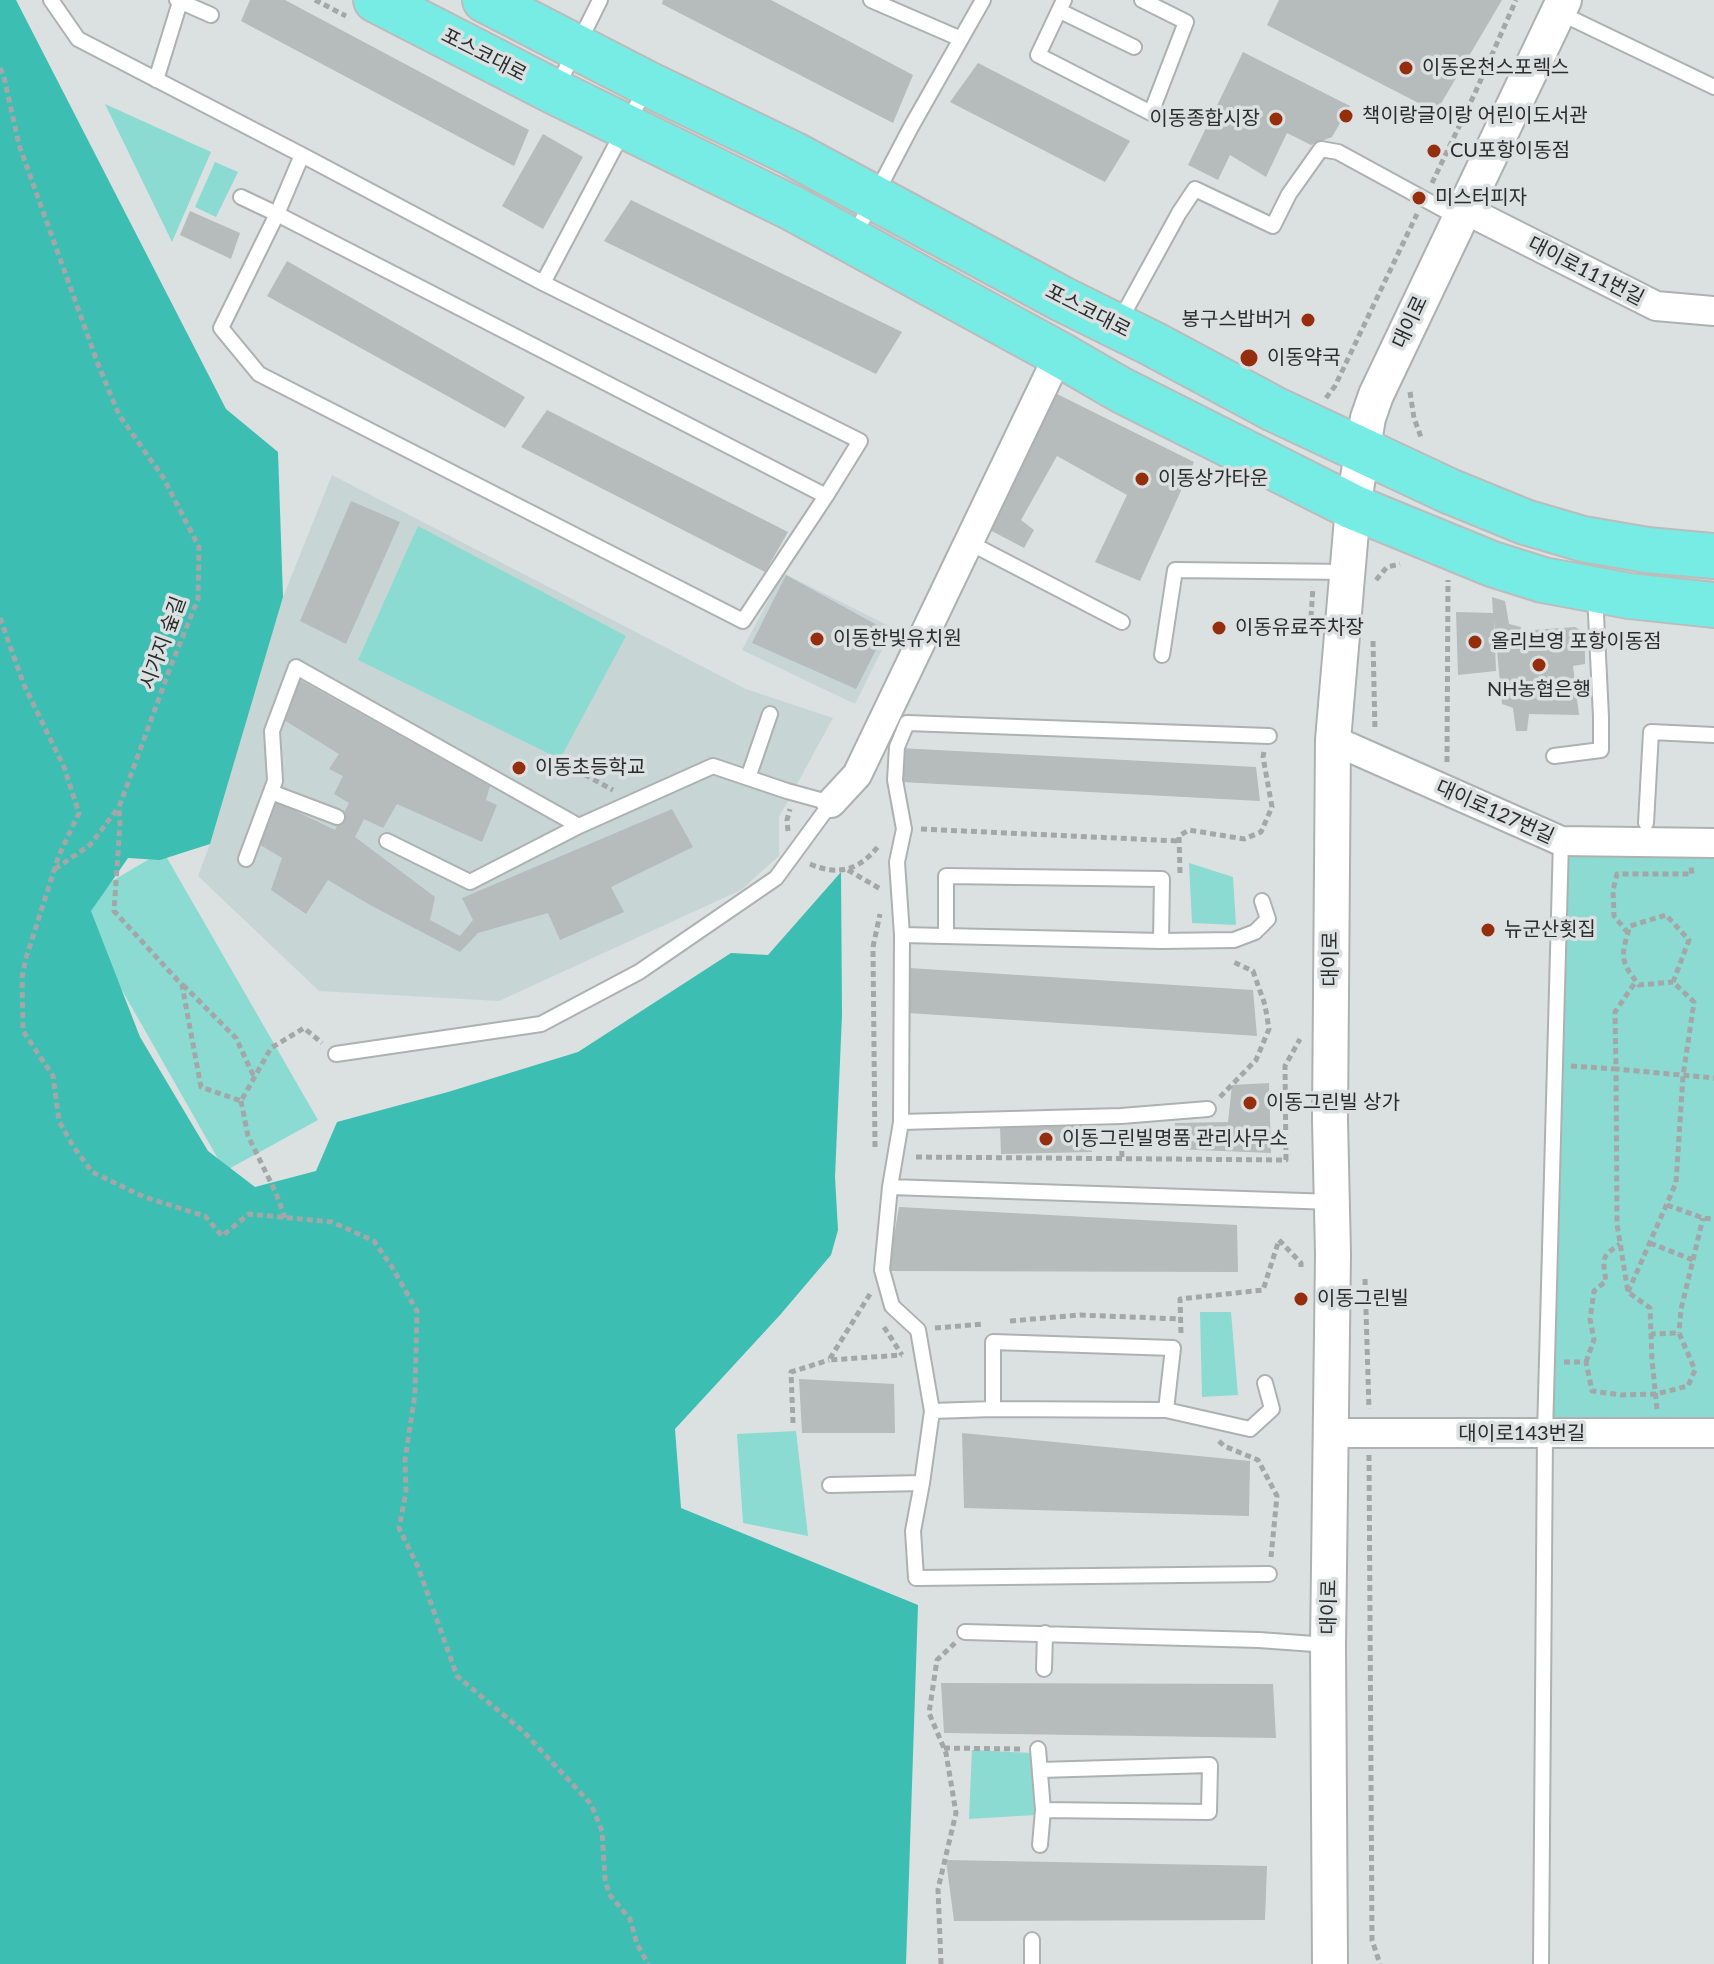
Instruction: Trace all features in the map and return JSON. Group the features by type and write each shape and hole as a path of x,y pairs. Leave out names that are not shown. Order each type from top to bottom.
{"main road":[{"name":"포스코대로","path":"376,0 852,240 1134,397 1353,507 1492,564 1543,580 1629,596 1714,605"},
{"name":"포스코대로","path":"485,0 793,154 1274,409 1449,491 1525,522 1583,539 1714,556"},
{"path":"910,272 912,243 930,229"}],"street":[{"name":"대이로","path":"1330,1964 1328,1645 1333,1202 1330,1120 1333,740 1353,507 1368,418 1376,395 1561,6"},
{"name":"대이로111번길","path":"1462,214 1656,306 1714,311"},
{"path":"831,803 857,775 1059,354"},
{"name":"대이로127번길","path":"1333,740 1561,841 1714,843"},
{"name":"대이로143번길","path":"1331,1433 1714,1433"}],"lane":[{"path":"51,0 78,39 302,155 543,283 860,441 743,621 259,374 221,328 302,155"},
{"path":"555,92 600,0"},
{"path":"852,240 983,0"},
{"path":"1134,47 1062,6 1038,55 1151,113 1186,22 1142,0"},
{"path":"156,80 178,1 211,15"},
{"path":"879,2 961,39"},
{"path":"1561,6 1714,87"},
{"path":"543,283 648,84"},
{"path":"1117,326 1195,189 1273,226 1289,194 1321,149 1338,152 1462,214"},
{"path":"241,197 826,496"},
{"path":"968,542 1122,622"},
{"path":"1162,655 1175,570 1348,572"},
{"path":"1554,756 1601,750 1595,590"},
{"path":"246,859 275,781 272,731 296,667 579,826"},
{"path":"748,778 770,714"},
{"path":"1269,736 907,723 897,747 895,780 904,829 897,862 902,935 901,1122 890,1187 882,1270 892,1306 918,1330 932,1411 913,1531 916,1578 1269,1574"},
{"path":"1646,823 1651,732 1714,735"},
{"path":"336,1054 541,1024 639,972 776,878 831,803 713,766 579,826 470,882 387,841"},
{"path":"271,792 337,817"},
{"path":"1541,1964 1545,1434 1561,841"},
{"path":"946,936 946,876 1162,879 1161,941"},
{"path":"902,935 1234,940 1255,932 1268,919 1262,901"},
{"path":"901,1122 1121,1116 1208,1109"},
{"path":"890,1187 1333,1202"},
{"path":"993,1409 993,1342 1173,1348 1166,1410"},
{"path":"932,1411 1166,1410 1250,1429 1272,1409 1265,1383"},
{"path":"830,1485 922,1483"},
{"path":"965,1632 1259,1640 1328,1645"},
{"path":"1044,1669 1045,1633"},
{"path":"1038,1749 1043,1810 1040,1845"},
{"path":"1040,1770 1210,1765 1209,1812 1043,1810"},
{"path":"1032,1940 1032,1964"}],"path":[{"name":"시가지 숲길","path":"0,68 19,145 119,415 163,477 199,547 198,599 119,807 114,911 236,1038 254,1078"},
{"path":"1446,790 1448,571"},
{"path":"0,618 24,685 64,767 79,813 53,871 22,977 23,1031 53,1076 59,1121 92,1172 144,1197 205,1216 222,1236 249,1214 332,1222 374,1241 417,1311 415,1394 405,1460 406,1492 399,1528 418,1567 457,1676 524,1732 591,1804 602,1831 609,1894 630,1919 637,1944 648,1964"},
{"path":"1365,754 1375,732 1373,628"},
{"path":"1180,884 1179,836 1189,830 1244,839 1261,832 1272,807 1263,757 1269,736"},
{"path":"567,765 621,794 625,805"},
{"path":"53,871 90,845 119,807"},
{"path":"904,829 1179,841"},
{"path":"848,870 884,891 873,947 875,1148"},
{"path":"1613,890 1614,916 1628,933"},
{"path":"1628,1292 1676,1183 1683,1076 1694,1002 1673,982 1639,985 1624,966 1623,948 1630,926 1666,915 1689,940 1673,982"},
{"path":"1208,1109 1256,1060 1269,1029 1265,1005 1253,971 1227,959 1209,940"},
{"path":"1636,981 1615,1012 1617,1224 1628,1292 1650,1308 1657,1406"},
{"path":"182,985 201,1087 241,1101"},
{"path":"285,1218 248,1136 241,1101 271,1048 304,1028 336,1054"},
{"path":"1555,1065 1714,1078"},
{"path":"916,1157 1286,1160"},
{"path":"1667,1205 1714,1219"},
{"path":"1620,1244 1605,1254 1606,1281 1594,1291 1590,1319 1594,1340 1586,1362 1592,1391 1621,1395 1656,1394 1688,1386 1695,1370 1679,1333 1681,1309 1703,1218"},
{"path":"1181,1335 1180,1299 1263,1290 1279,1240"},
{"path":"1650,1243 1693,1260"},
{"path":"1364,1267 1369,1433 1372,1940 1380,1964"},
{"path":"829,1360 873,1290"},
{"path":"1006,1322 1080,1315 1181,1319"},
{"path":"918,1330 992,1323"},
{"path":"1651,1334 1679,1333"},
{"path":"793,1423 791,1372 829,1360 902,1355"},
{"path":"1547,1361 1586,1362"},
{"path":"1188,1415 1224,1446 1258,1460 1277,1496 1269,1574"},
{"path":"941,1964 938,1889 956,1813 944,1748 929,1713 937,1660 965,1632"},
{"path":"944,1748 1038,1749"}],"shaded area":[{"path":"0,0 16,0 226,409 278,452 283,597 210,844 160,860 128,858 91,911 140,1037 208,1151 255,1187 316,1171 337,1122 578,1052 731,953 768,955 841,872 842,1015 835,1177 838,1230 831,1255 675,1429 681,1508 918,1605 906,1964 0,1964"},
{"path":"105,104 211,152 172,242"},
{"path":"215,162 238,172 216,217 195,207"},
{"name":"이동초등학교","path":"332,475 746,689 833,718 779,817 779,856 741,890 499,1001 319,991 198,876 283,597"},
{"path":"418,526 626,636 560,759 358,660"},
{"name":"이동한빛유치원","path":"783,573 893,628 855,704 742,650"},
{"path":"1561,841 1714,843 1714,1433 1545,1434"},
{"path":"163,851 318,1120 225,1171 73,904"},
{"path":"1189,863 1233,877 1236,925 1192,923"},
{"path":"1200,1312 1231,1312 1238,1395 1202,1397"},
{"path":"796,1431 808,1536 743,1523 737,1434"},
{"path":"972,1750 1030,1753 1035,1815 969,1819"}],"building":[{"path":"250,0 285,0 529,130 514,166 241,21"},
{"path":"663,0 771,0 913,75 893,123 662,4"},
{"name":"이동온천스포렉스","path":"1279,0 1502,0 1436,112 1267,25"},
{"name":"이동종합시장","path":"1243,52 1350,106 1332,137 1311,145 1287,133 1266,177 1230,155 1218,180 1188,165"},
{"path":"978,63 1130,141 1105,182 950,102"},
{"path":"543,134 583,157 543,229 502,206"},
{"path":"631,200 902,332 876,374 604,241"},
{"path":"190,211 240,233 231,259 180,235"},
{"path":"287,261 525,397 505,428 267,296"},
{"name":"이동상가타운","path":"1057,394 1194,462 1140,581 1095,562 1127,495 1057,456 1021,520 1034,530 1024,548 990,530"},
{"path":"547,410 788,532 765,572 521,447"},
{"path":"351,501 400,522 346,644 300,621"},
{"name":"이동한빛유치원","path":"786,575 886,630 856,689 752,643"},
{"name":"NH농협은행","path":"1492,597 1505,601 1509,624 1521,627 1520,631 1575,627 1585,633 1585,664 1573,666 1579,715 1529,714 1527,731 1516,731 1513,708 1502,704 1494,619 1496,671 1458,675 1456,612 1493,613"},
{"path":"300,680 490,786 486,800 497,805 482,842 397,804 383,828 364,819 355,837 435,897 430,920 460,936 473,920 462,898 672,809 693,847 611,887 624,912 560,940 548,913 478,933 460,952 328,880 306,914 271,890 282,858 257,843 275,801 335,830 349,803 334,794 343,776 329,769 339,754 284,720"},
{"path":"900,748 1256,767 1260,801 901,782"},
{"path":"909,968 1253,990 1257,1036 908,1013"},
{"name":"이동그린빌 상가","path":"1269,1083 1271,1153 1173,1149 1175,1123 1228,1122 1232,1085"},
{"name":"이동그린빌명품 관리사무소","path":"1090,1124 1092,1152 1001,1154 1000,1127"},
{"path":"899,1207 1237,1225 1238,1272 888,1271"},
{"path":"799,1379 894,1384 895,1433 802,1433"},
{"path":"962,1433 1250,1461 1249,1516 964,1508"},
{"path":"941,1683 1273,1684 1276,1738 944,1733"},
{"path":"946,1860 1267,1866 1265,1920 954,1921"}],"place":[{"name":"이동온천스포렉스","path":"1406,68"},
{"name":"책이랑글이랑 어린이도서관","path":"1346,116"},
{"name":"이동종합시장","path":"1276,119"},
{"name":"CU포항이동점","path":"1434,151"},
{"name":"미스터피자","path":"1419,198"},
{"name":"봉구스밥버거","path":"1308,320"},
{"name":"이동약국","path":"1249,358"},
{"name":"이동상가타운","path":"1142,479"},
{"name":"이동유료주차장","path":"1219,628"},
{"name":"이동한빛유치원","path":"817,639"},
{"name":"올리브영 포항이동점","path":"1475,642"},
{"name":"NH농협은행","path":"1539,665"},
{"name":"이동초등학교","path":"519,768"},
{"name":"뉴군산횟집","path":"1488,930"},
{"name":"이동그린빌 상가","path":"1250,1103"},
{"name":"이동그린빌명품 관리사무소","path":"1046,1139"},
{"name":"이동그린빌","path":"1301,1299"}]}
